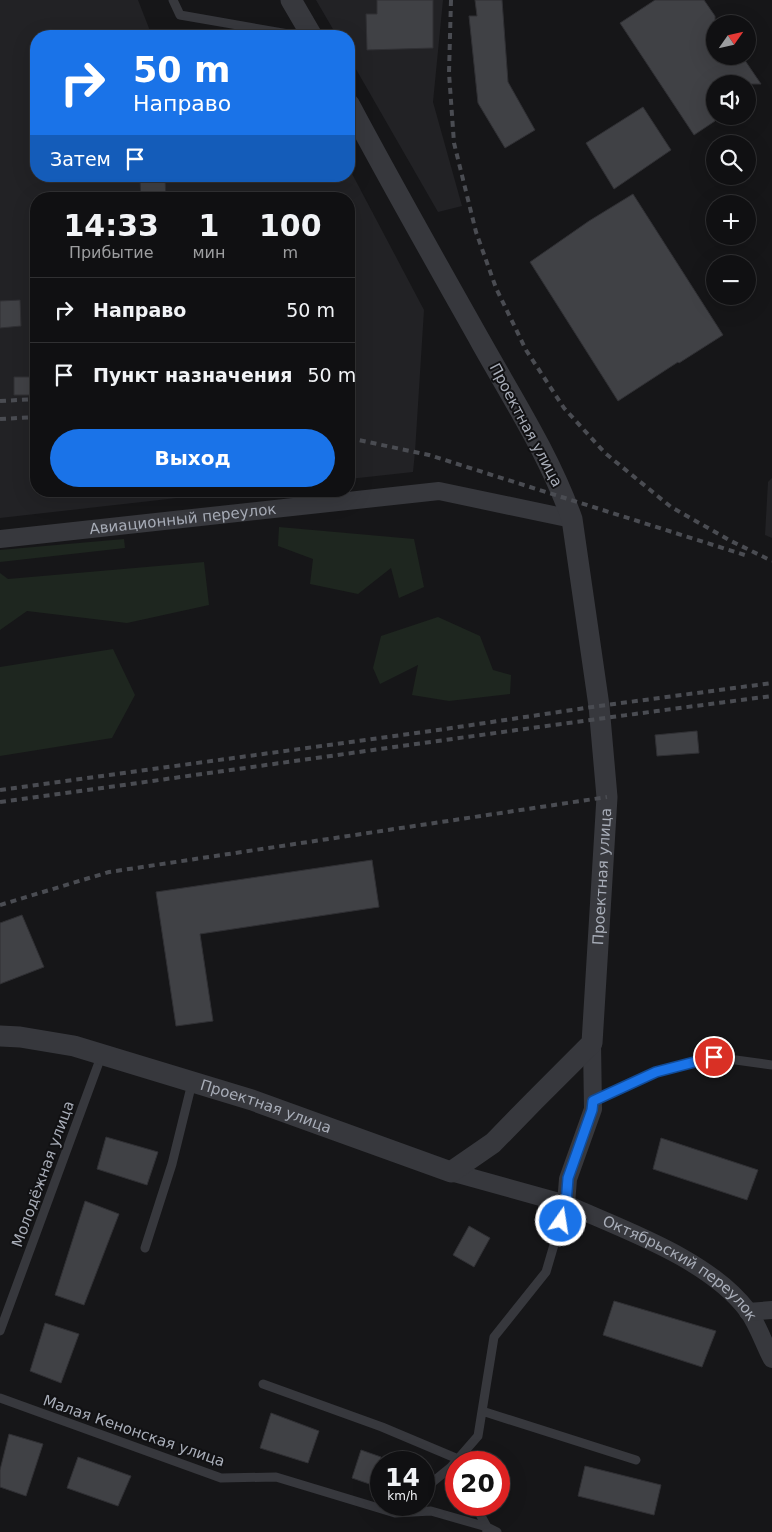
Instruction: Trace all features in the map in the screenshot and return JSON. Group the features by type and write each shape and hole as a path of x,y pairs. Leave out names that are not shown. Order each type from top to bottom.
{"street":[{"path":"291,0 308,30"},
{"name":"Проектная улица","path":"355,115 540,446 564,496 572,519 599,706 607,797 592,1044"},
{"name":"Авиационный переулок","path":"0,539 439,491 572,519"},
{"name":"Проектная улица","path":"0,1036 20,1037 74,1046 102,1054 252,1100 451,1172"},
{"path":"566,1204 568,1178 592,1110 592,1044"},
{"path":"451,1172 493,1144 592,1044"},
{"name":"Октябрьский переулок","path":"451,1172 566,1204 680,1255 725,1288 748,1312 772,1359"},
{"path":"748,1312 772,1310"}],"lane":[{"path":"173,0 180,15 266,30"},
{"name":"Молодёжная улица","path":"0,1331 102,1054"},
{"path":"593,1101 656,1072 714,1057 772,1065"},
{"path":"145,1248 172,1164 192,1082"},
{"path":"464,1451 478,1436 494,1337 546,1272 566,1204"},
{"path":"263,1384 445,1453"},
{"name":"Малая Кенонская улица","path":"0,1398 222,1478 276,1477 370,1505"},
{"path":"482,1411 636,1460"},
{"path":"435,1480 445,1471"},
{"path":"435,1512 497,1532"},
{"path":"480,1516 486,1529"}],"shaded area":[{"path":"0,0 138,0 150,30 30,30 30,182 355,182 355,179 424,310 413,472 355,478 355,192 30,192 30,497 186,497 0,518"},
{"path":"316,0 443,0 433,102 462,206 438,212 355,67 355,30 334,30"},
{"path":"772,478 772,538 765,535 768,482"},
{"path":"279,527 414,539 424,587 399,598 391,568 358,594 310,584 313,559 278,546"},
{"path":"124,539 125,548 0,562 0,550"},
{"path":"204,562 209,605 127,623 27,611 0,630 0,573 8,579"},
{"path":"438,617 480,636 493,670 511,675 510,694 449,701 412,695 418,665 380,684 373,668 381,636"},
{"path":"113,649 135,695 112,738 0,756 0,667"}],"building":[{"path":"377,0 433,0 433,48 367,50 366,14 377,14"},
{"path":"475,0 502,0 508,82 535,130 505,148 478,103 469,16 477,16"},
{"path":"655,0 704,0 714,15 706,15 706,65 748,65 755,75 706,75 706,125 709,125 694,135 620,23"},
{"path":"756,77 761,84 756,84"},
{"path":"643,107 671,150 614,189 586,143"},
{"path":"140,182 165,182 166,192 141,192"},
{"path":"633,194 723,335 618,401 530,262 589,221"},
{"path":"20,300 21,326 0,328 0,301"},
{"path":"14,377 30,377 30,395 14,395"},
{"path":"697,731 699,753 657,756 655,735"},
{"path":"372,860 379,907 200,934 213,1021 176,1026 156,892"},
{"path":"22,915 44,967 0,984 0,923"},
{"path":"106,1137 158,1152 147,1185 97,1169"},
{"path":"661,1138 758,1170 747,1200 653,1169"},
{"path":"85,1201 119,1214 84,1305 55,1295"},
{"path":"469,1226 490,1238 474,1267 453,1255"},
{"path":"614,1301 716,1331 702,1367 603,1335"},
{"path":"45,1323 79,1334 61,1383 30,1371"},
{"path":"271,1413 319,1431 308,1463 260,1448"},
{"path":"9,1434 43,1444 26,1496 0,1487 0,1470"},
{"path":"361,1450 370,1453 370,1484 352,1478"},
{"path":"78,1457 131,1476 118,1506 67,1488"},
{"path":"585,1466 661,1485 654,1515 578,1496"}],"railway":[{"path":"451,0 449,73 454,143 476,232 496,288 526,350 564,408 605,453 671,507 731,541 772,561"},
{"path":"0,401 30,399"},
{"path":"0,419 30,417"},
{"path":"355,439 429,455 748,556"},
{"path":"0,790 772,683"},
{"path":"0,802 772,696"},
{"path":"0,905 109,872 607,797"}],"route":[{"path":"561,1221 566,1204 568,1178 592,1110 593,1101 656,1072 714,1057"}]}
